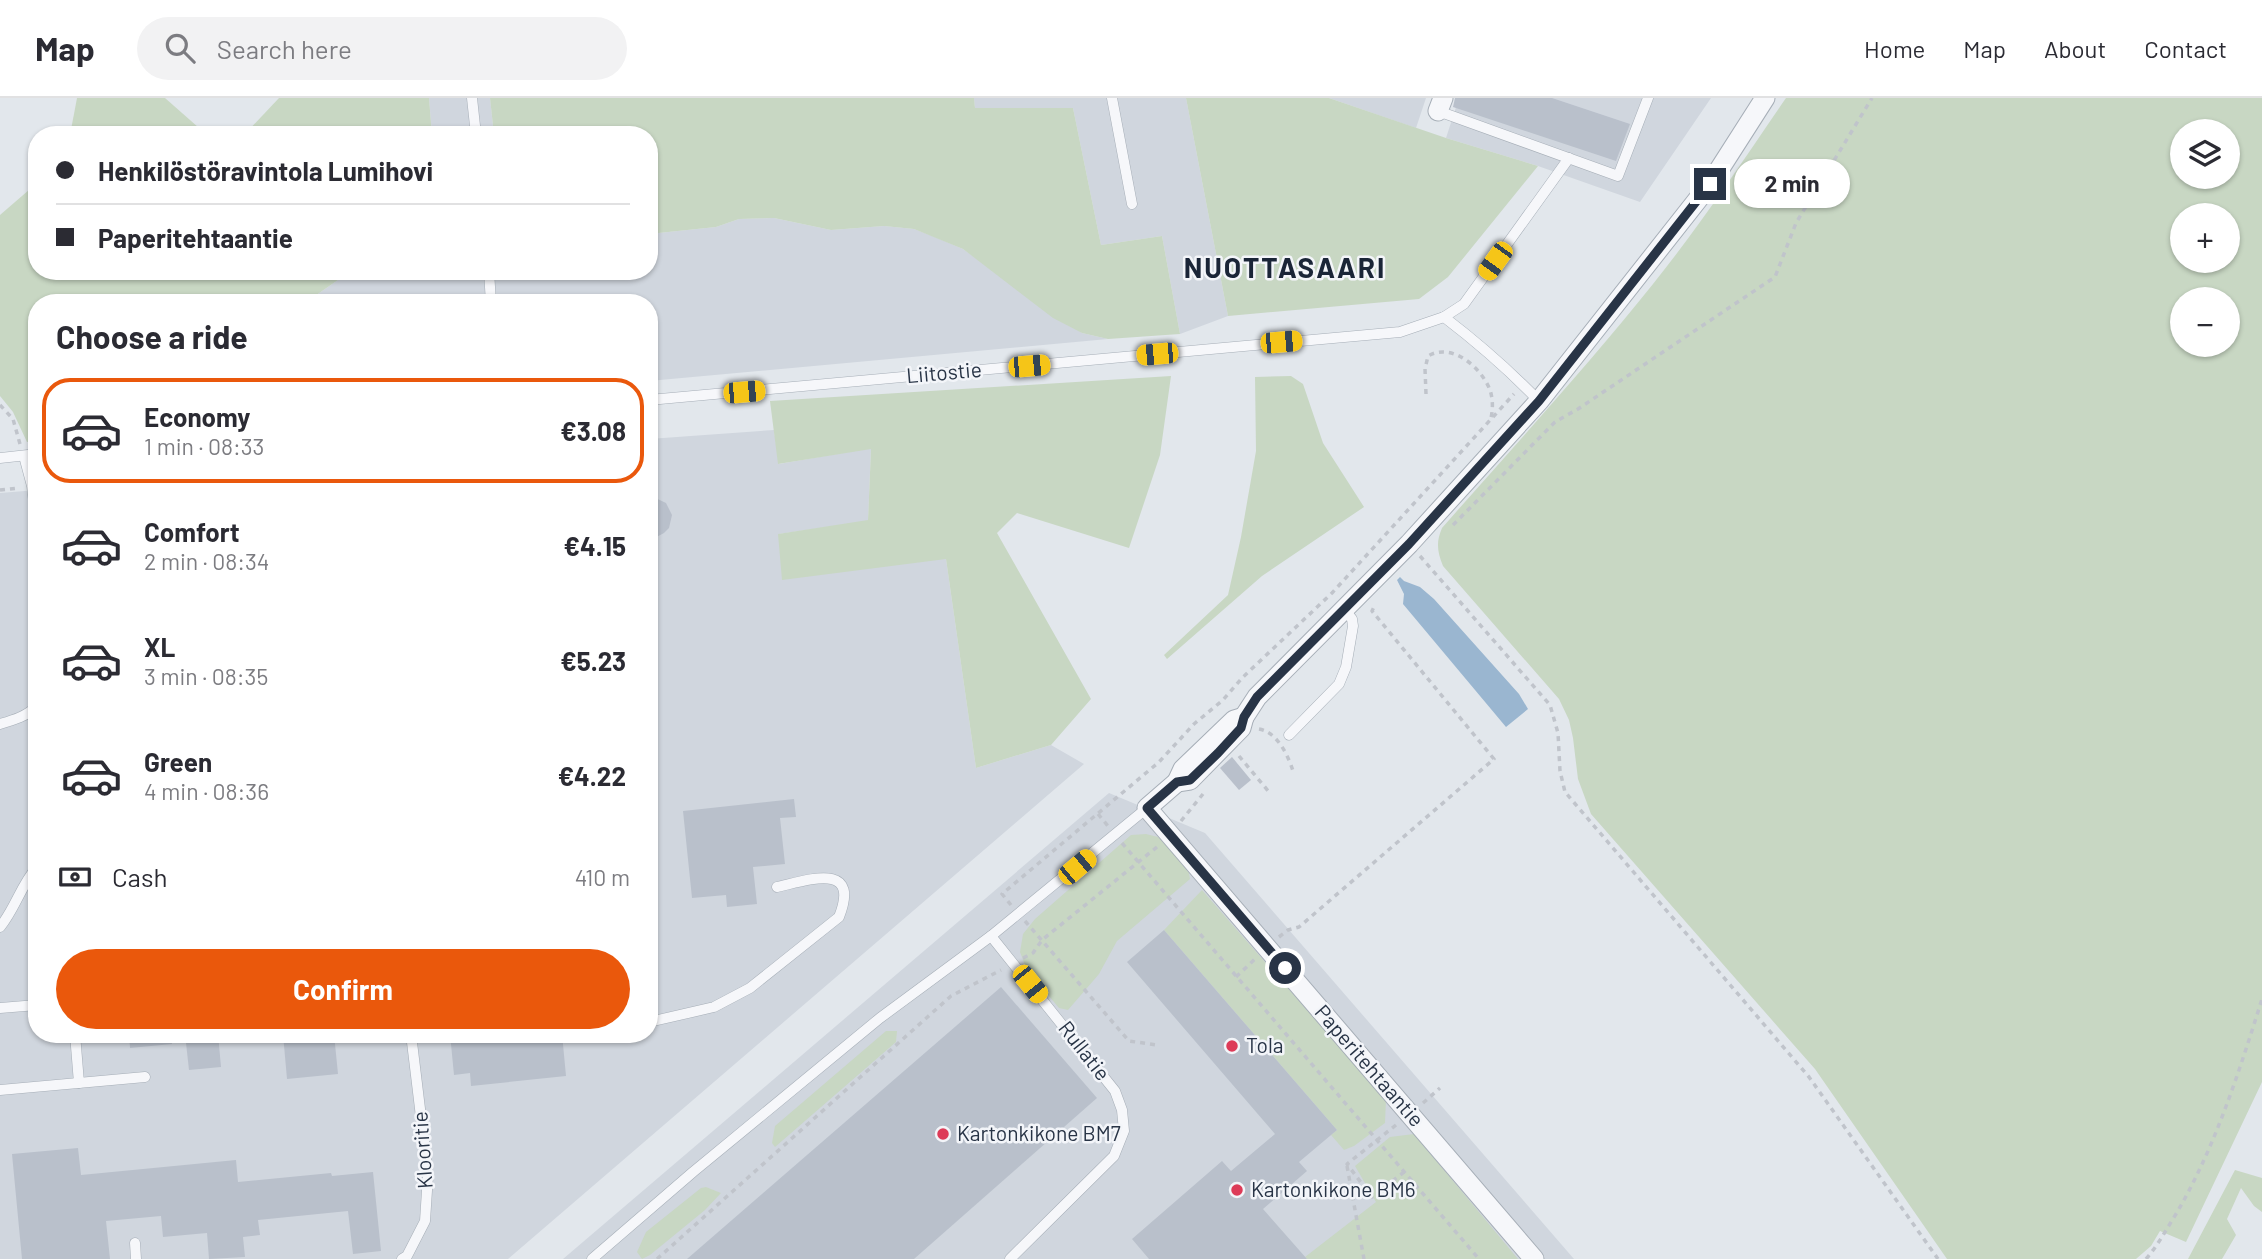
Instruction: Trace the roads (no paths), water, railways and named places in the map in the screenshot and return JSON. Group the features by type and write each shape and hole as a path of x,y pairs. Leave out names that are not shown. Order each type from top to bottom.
{"street":[{"path":"1147,808 1177,782 1190,780 1198,773 1241,728 1250,723 1257,697 1345,610 1418,549 1710,184 1765,98"},
{"name":"Paperitehtaantie","path":"1147,808 1534,1259"}],"lane":[{"path":"472,98 475,126"},
{"path":"1112,98 1132,204"},
{"path":"1441,105 1618,176 1648,98"},
{"path":"1539,401 1477,342 1444,317 1464,304 1569,158"},
{"name":"Liitostie","path":"658,399 1400,332 1444,317"},
{"path":"0,458 28,455"},
{"path":"24,456 28,471"},
{"path":"1289,735 1339,684 1353,635 1352,620 1345,610"},
{"path":"0,724 28,714"},
{"path":"592,1259 880,1018 991,936 1147,808"},
{"path":"658,1020 714,1007 750,988 839,917 846,900 842,886 823,876 777,887"},
{"path":"0,927 8,918 28,878"},
{"name":"Rullatie","path":"991,936 1115,1091 1124,1120 1121,1141 1110,1162 1010,1259"},
{"path":"0,1008 28,1006"},
{"path":"76,1043 79,1083"},
{"name":"Klooritie","path":"402,1259 407,1256 425,1221 428,1175 412,1043"},
{"path":"0,1090 145,1077"},
{"path":"135,1244 136,1259"}],"water":[{"path":"1400,577 1420,587 1434,599 1519,694 1528,709 1506,727 1403,604 1404,594 1397,580"}],"place":[{"name":"Tola","path":"1232,1046"},
{"name":"Kartonkikone BM7","path":"943,1134"},
{"name":"Kartonkikone BM6","path":"1237,1190"}],"district":[{"name":"NUOTTASAARI","path":"1285,268"}]}
